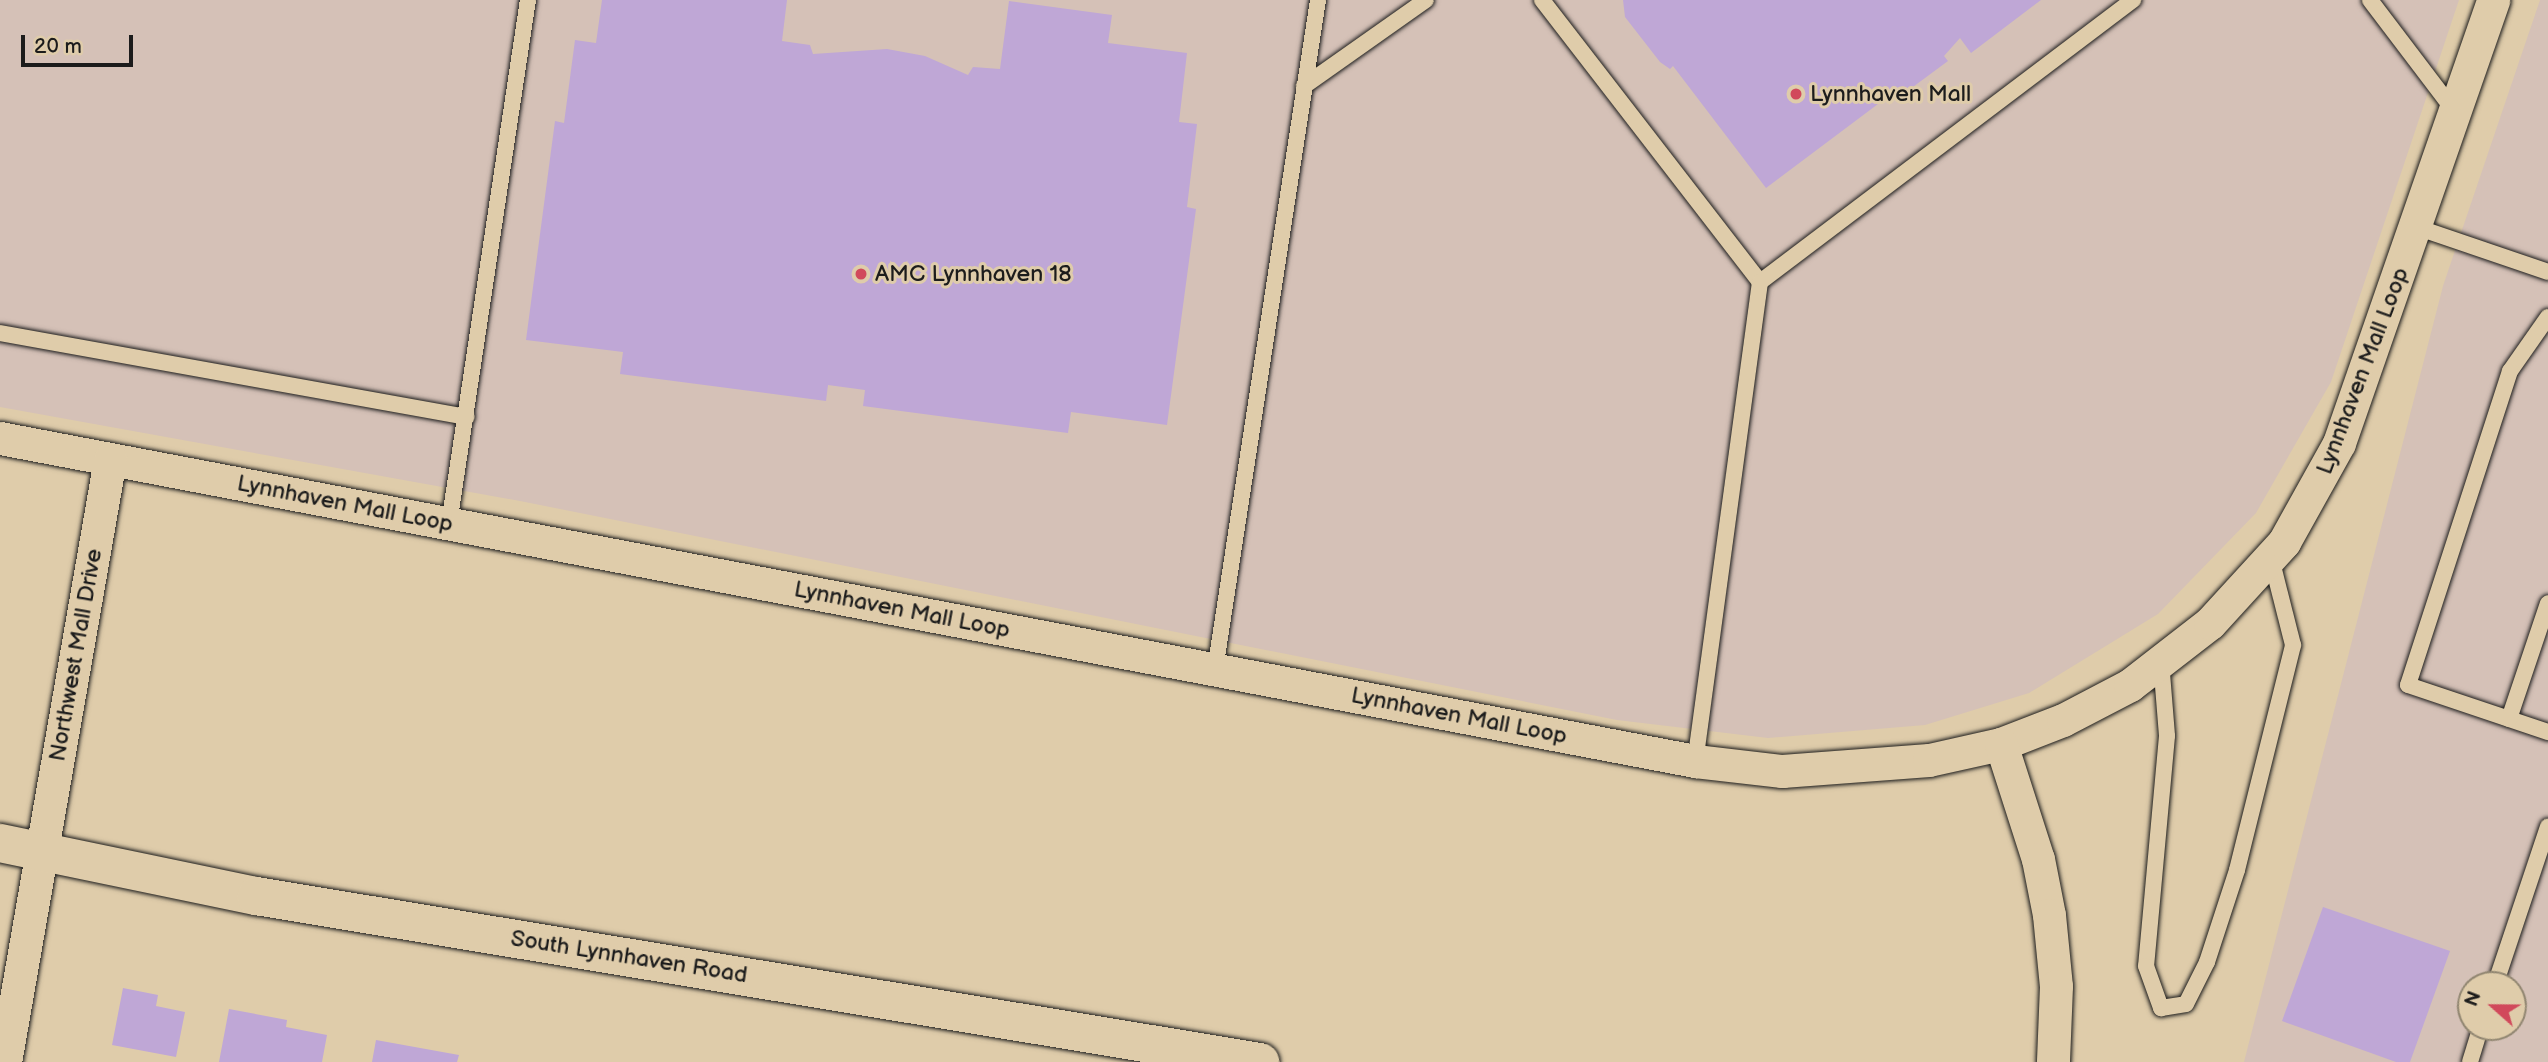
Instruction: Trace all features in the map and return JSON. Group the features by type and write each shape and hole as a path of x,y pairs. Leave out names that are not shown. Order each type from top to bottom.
{"street":[{"name":"Lynnhaven Mall Loop","path":"0,438 1695,761 1783,771 1843,769 1929,760 2001,744 2063,720 2130,685 2210,623 2271,558 2317,491 2339,443 2493,0"},
{"name":"Northwest Mall Drive","path":"5,1062 110,459"},
{"path":"2001,744 2038,859 2049,915 2056,986 2053,1062"},
{"name":"South Lynnhaven Road","path":"0,844 256,896 1260,1062"}],"lane":[{"path":"450,524 528,0"},
{"path":"1215,670 1318,0"},
{"path":"1304,86 1426,0"},
{"path":"1542,0 1760,282"},
{"path":"1695,761 1760,282 2133,0"},
{"path":"2370,0 2455,112"},
{"path":"2416,227 2548,272"},
{"path":"2548,317 2510,371 2408,685 2548,732"},
{"path":"0,333 466,417"},
{"path":"2161,661 2167,736 2146,966 2161,1008 2186,1004 2207,962 2237,870 2293,645 2271,558"},
{"path":"2510,719 2548,603"},
{"path":"2500,971 2548,827"},
{"path":"2470,1062 2477,1041"}],"shaded area":[{"name":"Lynnhaven Mall","path":"0,0 2459,0 2331,382 2256,513 2158,614 2029,693 1925,725 1768,738 1617,720 520,501 0,407"},
{"path":"2540,0 2548,0 2548,1062 2244,1062 2443,286"}],"building":[{"name":"AMC Lynnhaven 18","path":"602,0 787,0 782,41 810,45 813,54 887,49 925,56 968,75 973,67 1000,69 1009,1 1112,15 1108,43 1187,53 1179,122 1197,124 1187,207 1196,209 1167,425 1071,412 1068,433 863,406 865,390 828,385 826,401 620,374 623,352 526,340 555,121 564,123 575,40 596,43"},
{"name":"Lynnhaven Mall","path":"1623,0 2041,0 1971,53 1960,38 1944,56 1948,61 1902,95 1890,95 1766,188 1673,66 1670,69 1660,62 1625,17"},
{"path":"2323,907 2450,951 2410,1062 2396,1062 2282,1021"},
{"path":"123,988 158,995 156,1006 185,1012 176,1057 112,1045"},
{"path":"229,1009 287,1020 286,1027 327,1035 322,1062 219,1062"},
{"path":"376,1040 459,1055 457,1062 372,1062"}],"place":[{"name":"Lynnhaven Mall","path":"1796,94"},
{"name":"AMC Lynnhaven 18","path":"861,274"}]}
